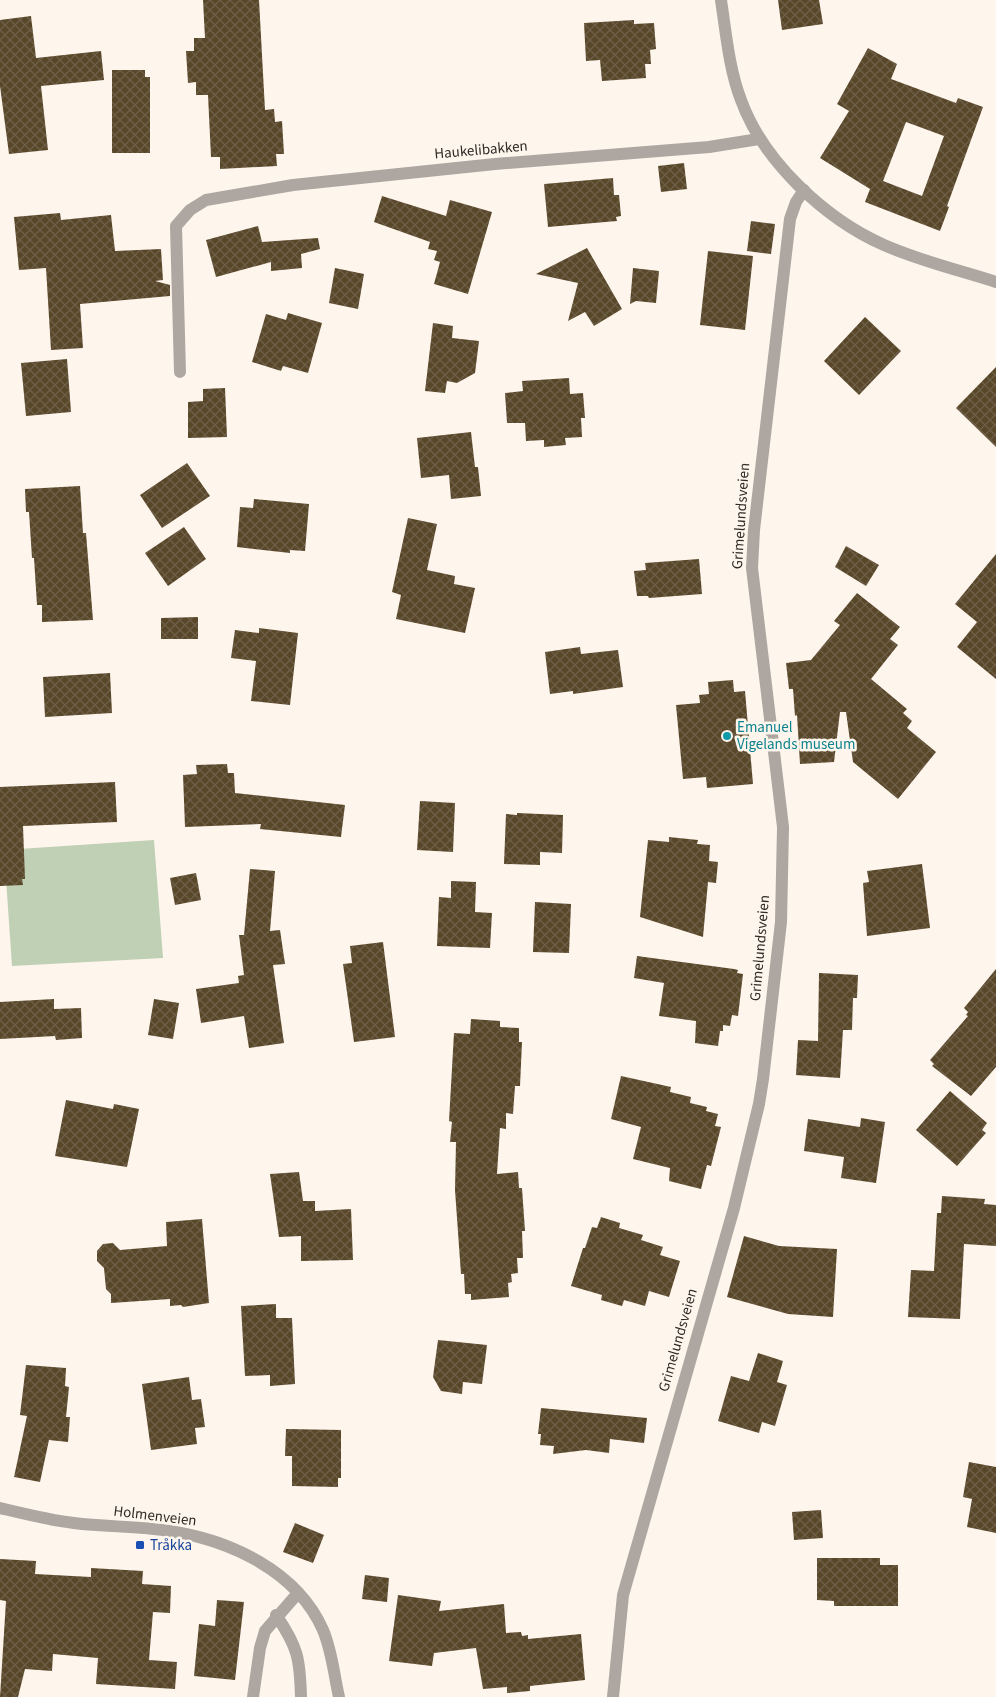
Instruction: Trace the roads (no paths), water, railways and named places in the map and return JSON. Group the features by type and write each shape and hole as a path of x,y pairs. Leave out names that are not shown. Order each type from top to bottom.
{"street":[{"path":"721,0 733,73 747,116 759,139 780,167 804,190 861,234 915,258 996,282"},
{"name":"Haukelibakken","path":"180,372 176,226 190,210 206,200 293,185 495,164 709,147 759,139"},
{"name":"Grimelundsveien","path":"613,1697 623,1595 734,1208 759,1104 763,1079 780,922 783,827 752,568 754,530 790,219 796,202 804,190"},
{"name":"Holmenveien","path":"0,1508 54,1520 169,1531 211,1540 232,1548 269,1568 298,1593 324,1632 339,1697"},
{"path":"253,1697 260,1648 265,1631 276,1615 298,1593"},
{"path":"276,1615 292,1638 296,1650 301,1697"}],"place":[{"name":"Emanuel Vigelands museum","path":"727,736"},
{"name":"Tråkka","path":"140,1545"}]}
